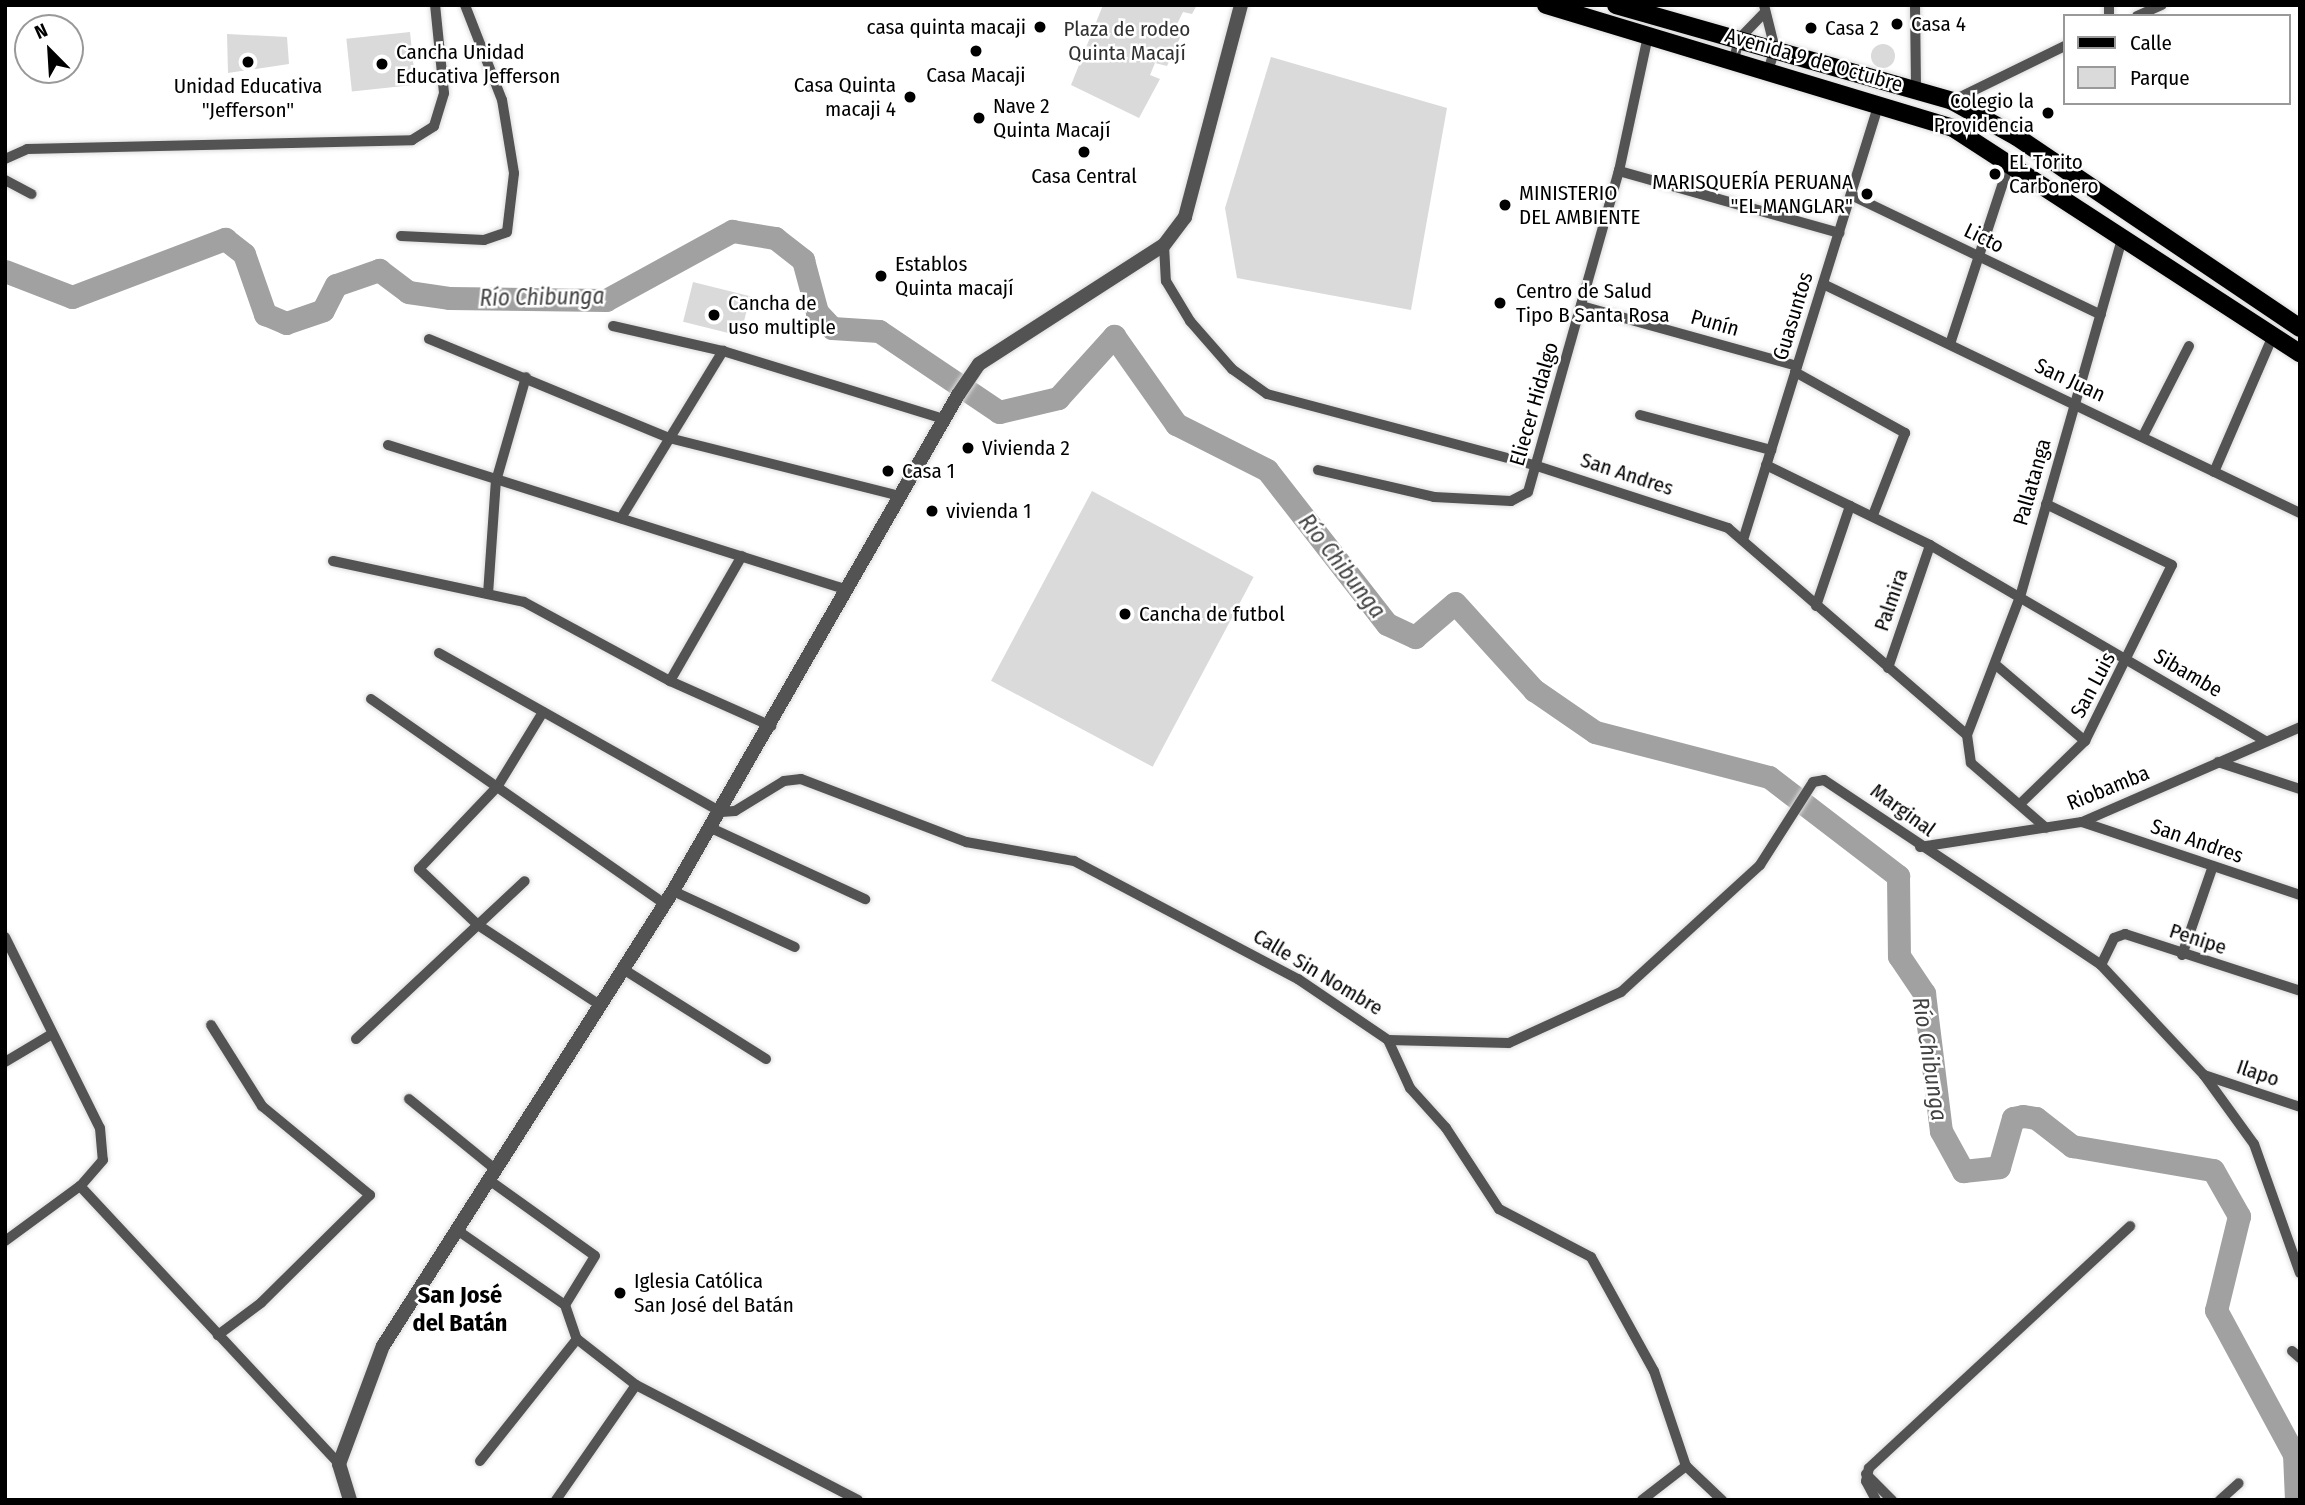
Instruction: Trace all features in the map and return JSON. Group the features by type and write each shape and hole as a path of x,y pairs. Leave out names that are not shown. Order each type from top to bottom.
{"main road":[{"name":"Avenida 9 de Octubre","path":"1546,5 1879,103 1953,128 2010,161 2295,351"},
{"name":"Avenida 9 de Octubre","path":"1616,5 1952,101 2017,137 2300,330"}],"street":[{"path":"5,159 27,149 412,140 434,126 444,93 435,5"},
{"path":"401,236 496,239 507,232 514,173 502,100 464,5"},
{"path":"339,1464 383,1346 721,812 848,590 896,495 979,364 1164,245 1185,217 1241,5"},
{"path":"1915,5 1916,90"},
{"path":"2142,14 2162,5"},
{"path":"1734,60 1739,39 1765,9"},
{"path":"1765,9 1775,49 1768,70"},
{"name":"Eliecer Hidalgo","path":"1318,470 1434,497 1511,501 1528,492 1619,171 1648,36"},
{"path":"1952,101 2064,46"},
{"name":"Guasuntos","path":"1743,540 1879,103"},
{"path":"1950,344 2010,161"},
{"path":"1619,171 1839,233"},
{"path":"5,180 31,194"},
{"name":"Licto","path":"1850,195 2101,315"},
{"name":"Pallatanga","path":"1967,735 2020,597 2123,236"},
{"name":"San Andres","path":"1164,245 1166,281 1190,321 1232,369 1267,394 1537,466 1713,521 1743,540 1967,735"},
{"name":"San Juan","path":"1823,284 2300,513"},
{"name":"Punín","path":"1581,306 1796,369 1905,433 1873,515"},
{"path":"613,326 723,351 944,419"},
{"path":"2295,351 2300,330"},
{"path":"2214,472 2272,338"},
{"path":"429,339 669,438 896,495"},
{"path":"2143,436 2189,346"},
{"path":"621,518 723,351"},
{"path":"488,594 496,481 526,377"},
{"path":"1640,415 1771,450"},
{"path":"388,445 848,590"},
{"name":"Sibambe","path":"1766,465 1930,545 2264,740"},
{"name":"San Luis","path":"2020,804 2085,741 2128,661 2172,565 2046,504"},
{"path":"1816,606 1850,506"},
{"name":"Palmira","path":"1888,668 1930,545"},
{"path":"670,681 742,556"},
{"path":"333,561 488,594 560,618 670,681 771,726"},
{"path":"439,653 721,812"},
{"path":"1996,665 2085,741"},
{"path":"371,699 497,787 669,897 795,947"},
{"path":"543,712 497,787 419,866 478,925 600,1005"},
{"name":"Riobamba","path":"1920,847 2082,822 2264,740 2300,727"},
{"path":"1967,735 1971,763 2046,828"},
{"path":"2218,762 2300,789"},
{"name":"Calle Sin Nombre","path":"721,812 735,811 784,781 801,779 966,842 1074,861 1298,979 1388,1040 1410,1088 1447,1128 1499,1209 1591,1257 1654,1371 1686,1466 1723,1500"},
{"name":"Marginal","path":"1388,1040 1509,1043 1621,992 1760,865 1807,792 1824,780 1920,847 2101,965 2204,1075 2264,1160 2299,1270"},
{"name":"San Andres","path":"2082,822 2300,895"},
{"path":"711,828 864,899"},
{"path":"2182,955 2213,866"},
{"path":"356,1040 524,881"},
{"name":"Penipe","path":"2101,965 2114,938 2125,934 2182,955 2300,991"},
{"path":"5,937 100,1128 103,1160 80,1186 5,1241"},
{"path":"623,970 766,1059"},
{"path":"211,1025 262,1106 370,1195 261,1303 218,1335"},
{"path":"5,1062 52,1034"},
{"name":"Ilapo","path":"2204,1075 2300,1107"},
{"path":"409,1098 492,1175 595,1256 565,1305"},
{"path":"80,1186 339,1464 350,1500"},
{"path":"1867,1474 2130,1226"},
{"path":"457,1230 565,1305 578,1339 636,1385 859,1500"},
{"path":"480,1461 578,1339"},
{"path":"556,1500 636,1385"},
{"path":"1642,1500 1686,1466"},
{"path":"1867,1474 1876,1500"},
{"path":"1867,1474 1892,1500"},
{"path":"2220,1500 2239,1483"}],"green space":[{"name":"Plaza de rodeo Quinta Macají","path":"1103,5 1197,5 1192,14 1183,12 1176,26 1184,29 1167,66 1155,63 1150,75 1160,79 1139,118 1071,85"},
{"name":"Cancha Unidad Educativa Jefferson","path":"410,32 416,85 352,91 346,39"},
{"path":"227,34 287,37 289,64 228,73"},
{"path":"1883,44 1891,48 1895,56 1891,64 1883,68 1875,64 1871,56 1875,48"},
{"path":"1271,57 1447,108 1411,310 1237,278 1225,208"},
{"name":"Cancha de uso multiple","path":"693,282 750,296 740,336 683,322"},
{"name":"Cancha de futbol","path":"1092,491 1254,577 1153,767 991,681"}],"waterway":[{"name":"Río Chibunga","path":"5,271 72,297 225,239 244,254 265,314 286,323 323,310 336,285 379,270 408,292 449,298 606,300 732,231 775,238 803,260 817,312 832,328 879,331 999,412 1058,398 1114,336 1176,424 1267,470 1387,624 1415,637 1455,603 1534,690 1595,732 1769,777 1898,876 1899,956 1924,993 1941,1131 1963,1171 1999,1167 2013,1118 2023,1116 2036,1118 2072,1146 2213,1170 2239,1216 2216,1310 2294,1454 2296,1500"}],"place":[{"name":"Casa 4","path":"1897,24"},
{"name":"casa quinta macaji","path":"1040,27"},
{"name":"Casa 2","path":"1811,28"},
{"name":"Casa Macaji","path":"976,51"},
{"name":"Unidad Educativa \"Jefferson\"","path":"248,62"},
{"name":"Cancha Unidad Educativa Jefferson","path":"382,64"},
{"name":"Casa Quinta macaji 4","path":"910,97"},
{"name":"Colegio la Providencia","path":"2048,113"},
{"name":"Nave 2 Quinta Macají","path":"979,118"},
{"name":"Casa Central","path":"1084,152"},
{"name":"EL Torito Carbonero","path":"1995,174"},
{"name":"MARISQUERÍA PERUANA \"EL MANGLAR\"","path":"1867,194"},
{"name":"MINISTERIO DEL AMBIENTE","path":"1505,205"},
{"name":"Establos Quinta macají","path":"881,276"},
{"name":"Centro de Salud Tipo B Santa Rosa","path":"1500,303"},
{"name":"Cancha de uso multiple","path":"714,315"},
{"name":"Vivienda 2","path":"968,448"},
{"name":"Casa 1","path":"888,471"},
{"name":"vivienda 1","path":"932,511"},
{"name":"Cancha de futbol","path":"1125,614"},
{"name":"Iglesia Católica San José del Batán","path":"620,1293"}],"district":[{"name":"San José del Batán","path":"460,1310"}]}
